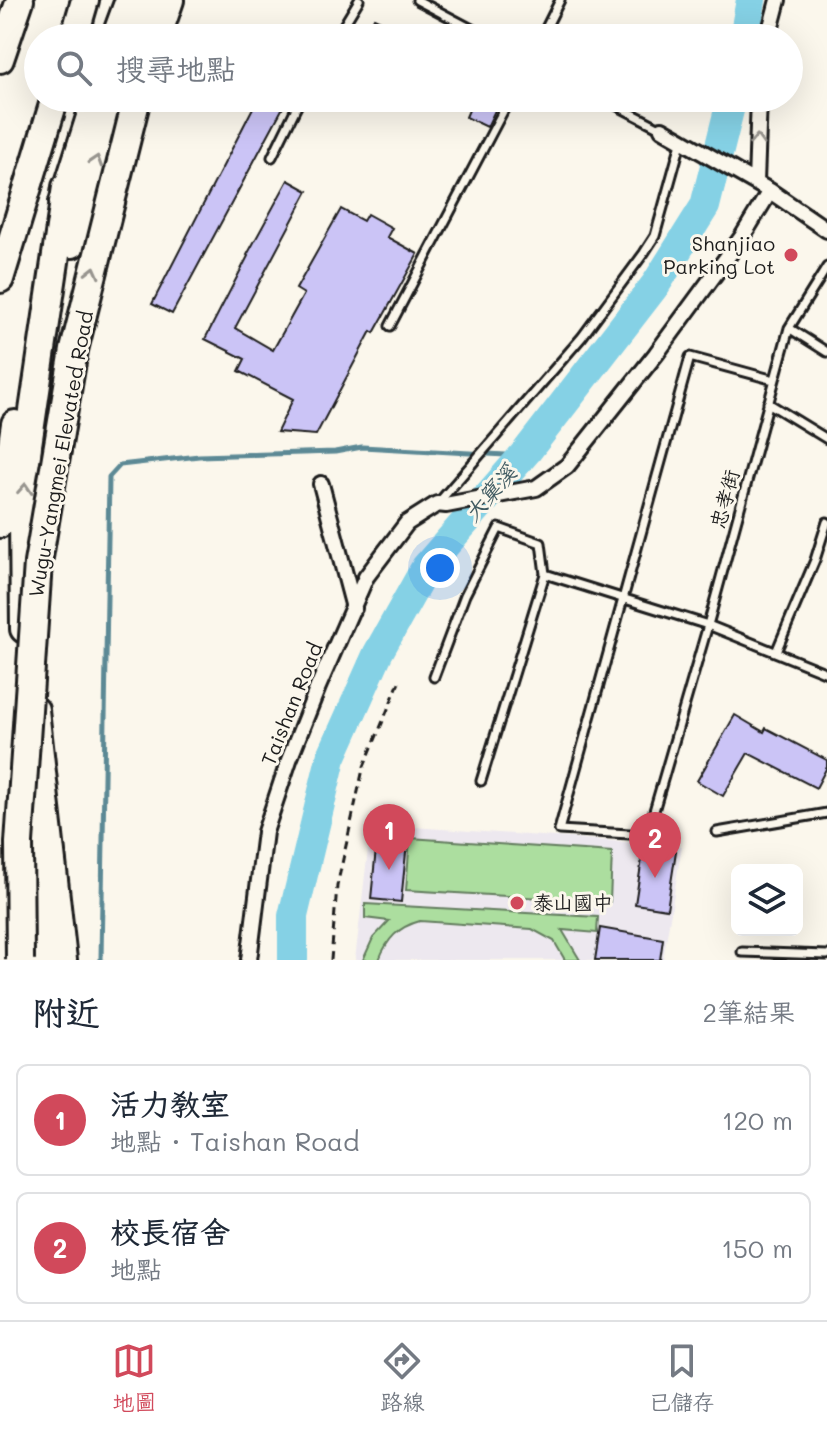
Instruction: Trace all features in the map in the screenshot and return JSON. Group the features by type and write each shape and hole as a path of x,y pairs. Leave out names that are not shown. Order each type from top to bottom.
{"highway":[{"path":"0,59 17,0"},
{"path":"78,24 85,0"},
{"path":"120,24 129,0"},
{"path":"141,24 149,0"},
{"path":"162,24 170,0"},
{"path":"0,279 51,112"},
{"path":"0,524 29,341 66,187 91,112"},
{"path":"38,371 86,193 112,112"},
{"name":"Wugu-Yangmei Elevated Road","path":"20,960 19,843 38,563 74,350 134,112"},
{"path":"41,960 31,824 23,595 24,504 38,371 66,187"},
{"path":"23,595 63,960"}],"street":[{"path":"772,24 778,0"},
{"path":"756,182 758,112"},
{"path":"662,129 756,182 827,230"},
{"path":"442,504 536,488 567,466 656,354 742,237 770,191"},
{"path":"321,484 354,609"},
{"name":"Taishan Road","path":"249,960 265,832 289,760 366,577 407,523 442,504"}],"lane":[{"path":"0,41 17,0"},
{"path":"344,24 359,0"},
{"path":"417,0 462,24"},
{"path":"548,24 560,0"},
{"path":"272,157 294,112"},
{"path":"390,326 503,112"},
{"path":"629,112 662,129"},
{"path":"442,504 582,337 644,253 655,236 685,141"},
{"name":"忠孝街","path":"623,597 559,830 647,835 789,328 827,267"},
{"path":"789,328 827,352"},
{"path":"623,597 690,357 774,380"},
{"path":"768,403 827,439"},
{"path":"776,652 815,560 827,522"},
{"path":"434,677 465,595 499,528 541,543 545,574 481,781"},
{"path":"545,574 708,625 827,673"},
{"path":"717,832 827,813"},
{"path":"742,952 827,955"}],"path":[{"path":"331,960 337,886 363,769 400,680"}],"shaded area":[{"name":"泰山國中","path":"371,824 682,846 663,960 355,960"}],"green space":[{"path":"410,838 612,852 610,902 406,890"},
{"path":"365,904 598,917 597,933 562,930 580,960 565,960 554,941 532,929 420,921 394,935 379,960 363,960 373,938 389,921 365,918"}],"building":[{"path":"374,18 387,24 371,24"},
{"path":"251,112 280,112 172,314 152,304"},
{"path":"468,112 494,112 487,127 466,117"},
{"path":"288,180 308,191 235,328 273,350 304,294 296,289 341,209 363,221 367,214 392,228 387,237 418,254 374,333 371,331 316,435 277,432 293,399 239,371 245,359 205,339"},
{"path":"735,715 764,732 766,728 827,760 827,767 816,788 748,753 723,796 697,781"},
{"path":"377,839 407,842 401,902 371,899"},
{"path":"644,846 676,851 667,909 635,904"},
{"path":"600,928 663,939 660,960 595,960"}],"waterway":[{"name":"大窠溪","path":"747,24 751,0"},
{"name":"大窠溪","path":"293,960 293,916 331,758 378,653 426,567 527,451 656,284 705,206 728,112"},
{"path":"101,960 109,477 120,465 199,456 335,452 362,447 522,456"}],"place":[{"name":"Shanjiao Parking Lot","path":"791,255"},
{"name":"活力教室","path":"389,870"},
{"name":"校長宿舍","path":"655,878"},
{"name":"泰山國中","path":"517,903"}]}
